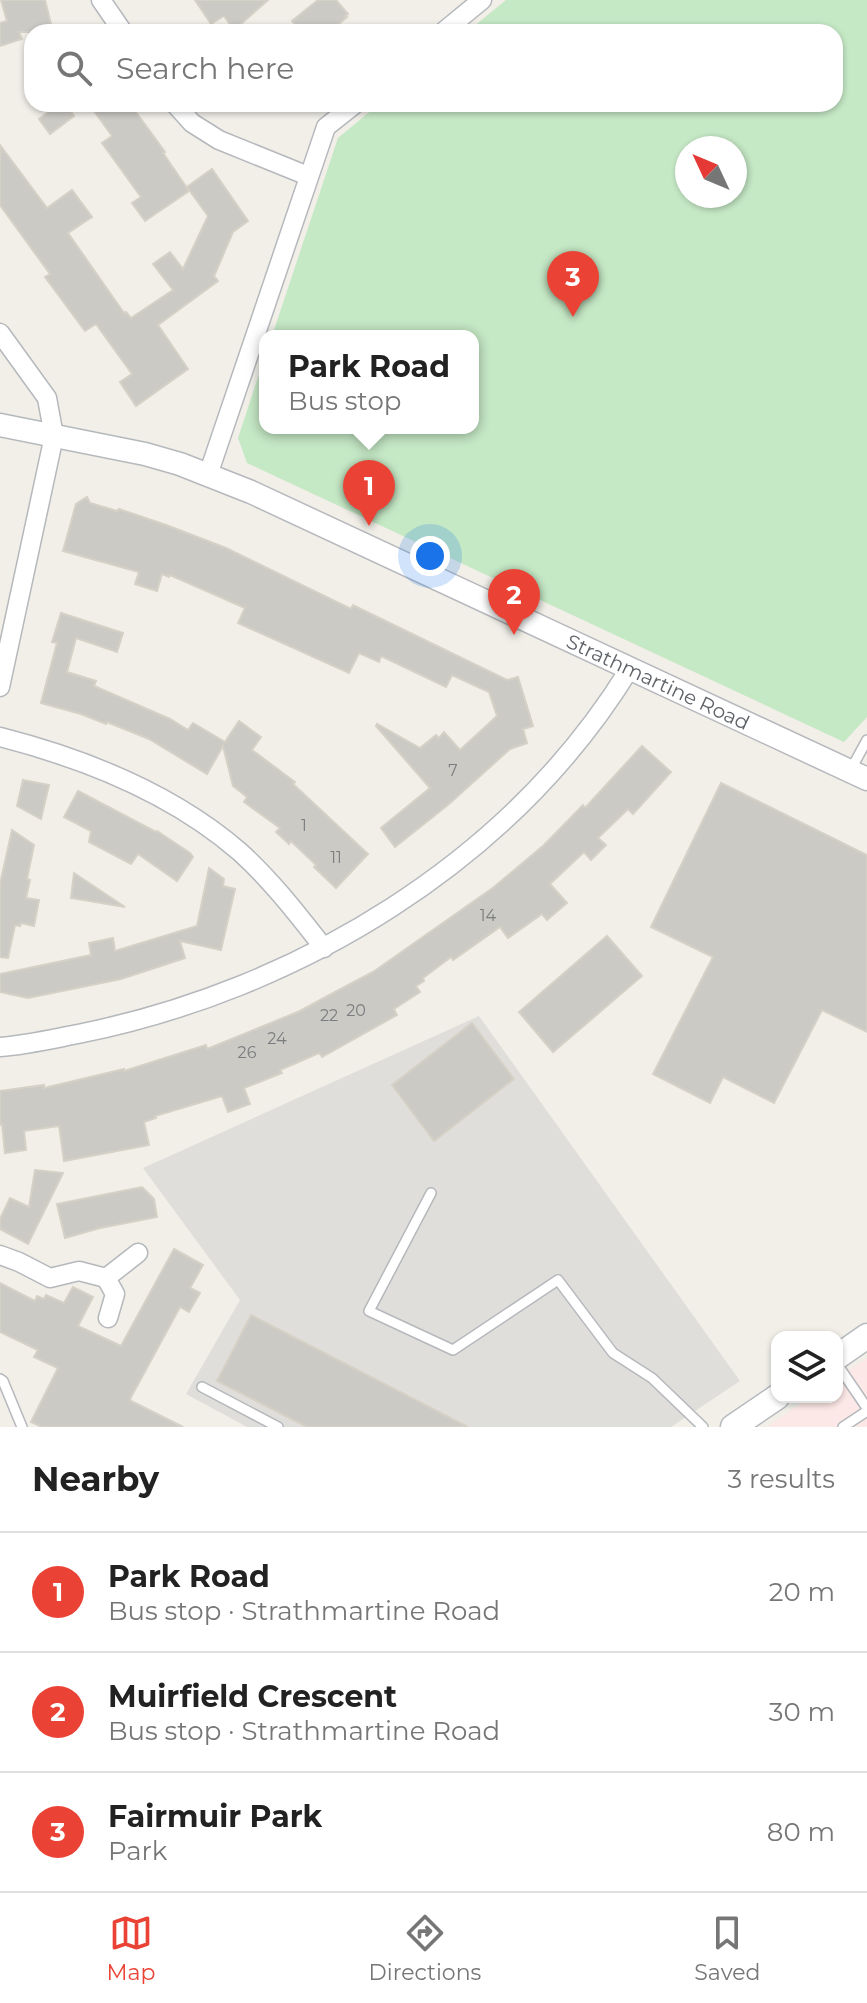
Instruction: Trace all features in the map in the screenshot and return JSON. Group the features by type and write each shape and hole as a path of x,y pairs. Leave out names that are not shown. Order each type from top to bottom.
{"main road":[{"path":"843,1353 867,1336"},
{"path":"733,1427 771,1401"}],"street":[{"path":"101,0 118,24"},
{"path":"453,24 482,0"},
{"path":"182,112 192,123 219,140 308,176"},
{"path":"208,475 326,127 345,112"},
{"path":"0,333 47,398 54,436 0,687"},
{"name":"Strathmartine Road","path":"0,425 145,454 265,498 859,775"},
{"path":"0,1047 26,1045 128,1024 226,993 324,948 414,893 491,833 554,770 607,707 630,668"},
{"path":"0,737 51,750 111,772 183,810 239,851 284,897 324,948"},
{"path":"106,1278 138,1253"},
{"path":"0,1255 50,1278 79,1271 106,1278 115,1294 108,1318"}],"lane":[{"path":"859,775 867,740"},
{"path":"431,1193 369,1311 453,1350 558,1280 613,1353 652,1378 703,1427"},
{"path":"843,1373 867,1409 843,1427"},
{"path":"0,1379 22,1427"},
{"path":"202,1387 278,1427"}],"shaded area":[{"path":"479,1016 740,1381 671,1427 247,1427 186,1394 240,1300 143,1168"},
{"path":"867,1358 867,1427 767,1427 801,1403 843,1403 843,1374"}],"green space":[{"path":"506,0 867,0 867,717 844,742 247,463 238,438 259,374 259,434 479,434 479,330 274,330 338,138 369,112 843,112 843,24 477,24"}],"building":[{"path":"1,0 45,0 51,24 24,24 24,32 19,32 22,39 0,46 0,23 7,21"},
{"path":"195,0 268,0 241,24 230,24 224,16 211,24"},
{"path":"318,0 336,0 348,14 339,24 294,24 292,21"},
{"path":"48,112 71,112 74,116 50,134 39,119"},
{"path":"95,112 136,112 189,191 145,221 132,203 141,197 102,143 112,136"},
{"path":"0,145 47,208 72,190 92,217 68,233 124,313 131,318 173,290 153,264 170,252 183,269 208,216 187,187 212,169 248,221 233,232 214,276 218,281 158,325 188,369 136,406 120,382 132,374 96,324 85,331 45,277 50,274 0,205"},
{"path":"87,497 90,503 119,509 226,548 351,609 353,605 507,680 518,677 533,726 523,729 527,743 510,749 395,847 381,828 430,788 377,724 420,748 444,732 460,750 497,716 489,692 452,675 446,687 381,656 379,662 359,653 349,673 238,623 245,608 170,575 162,574 157,591 135,584 139,572 63,551 76,504"},
{"path":"61,613 123,633 117,652 76,638 67,672 96,681 94,686 188,730 193,723 225,742 239,721 261,737 252,750 295,782 293,784 368,854 336,888 291,841 289,844 276,832 280,828 244,802 247,797 233,786 223,746 207,774 149,739 107,722 41,703 57,643 52,642"},
{"path":"642,746 671,772 633,814 628,809 598,838 606,845 591,860 584,852 550,884 567,903 547,920 542,914 508,938 500,927 453,960 451,957 423,978 424,981 416,986 420,992 394,1009 397,1015 322,1057 319,1053 280,1070 282,1073 244,1088 250,1104 228,1112 222,1096 155,1116 144,1122 149,1145 64,1161 59,1126 24,1131 26,1150 5,1153 0,1125 0,1091 44,1085 44,1088 124,1071 206,1045 207,1049 300,1011 373,972 494,887 544,845 583,805 585,808"},
{"path":"23,780 49,785 41,819 17,806"},
{"path":"721,783 867,855 867,1032 822,1010 774,1103 723,1077 710,1103 653,1074 713,957 651,927"},
{"path":"78,791 157,831 190,853 193,857 177,881 138,854 131,864 89,842 91,831 64,817"},
{"path":"12,830 34,845 26,898 39,900 34,926 15,925 8,958 0,957 0,884"},
{"path":"209,868 224,879 223,886 235,889 221,950 180,941 185,958 121,979 28,998 0,992 0,974 91,955 89,943 113,938 115,951 197,926"},
{"path":"74,873 125,907 71,898"},
{"path":"607,936 642,976 553,1052 519,1012"},
{"path":"472,1023 514,1079 434,1141 392,1085"},
{"path":"35,1170 63,1173 28,1244 0,1229 0,1219 10,1198 29,1207"},
{"path":"142,1187 154,1199 157,1217 65,1238 57,1204"},
{"path":"174,1249 203,1265 190,1288 200,1293 189,1312 180,1307 130,1399 183,1427 42,1427 31,1422 58,1368 34,1357 38,1350 0,1332 0,1283 35,1301 37,1296 44,1299 46,1295 64,1303 73,1287 93,1297 78,1326 121,1346"},
{"path":"251,1315 468,1427 307,1427 217,1381"}],"place":[{"name":"Fairmuir Park","path":"573,317"},
{"name":"Park Road","path":"369,526"},
{"name":"Muirfield Crescent","path":"514,635"}]}
